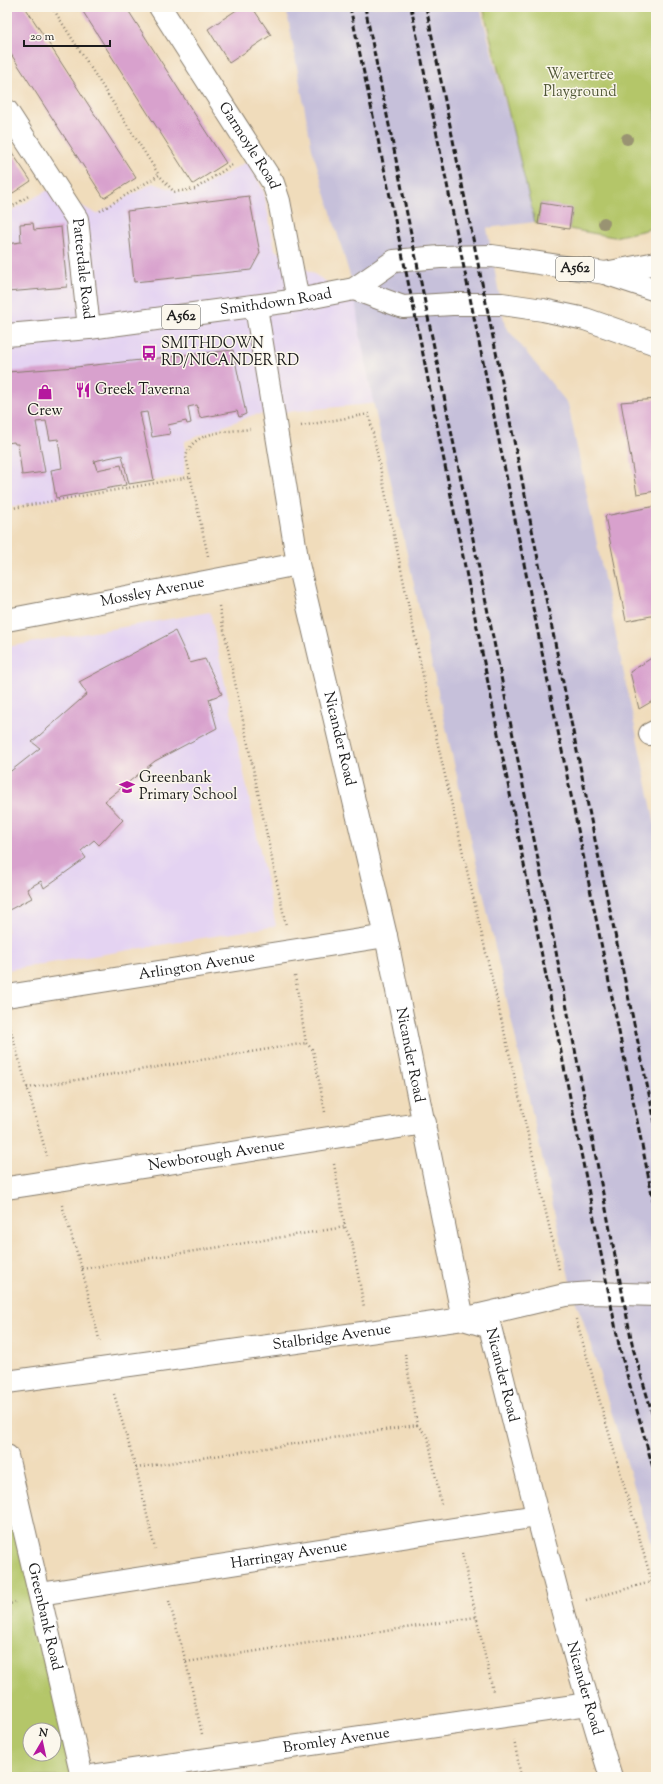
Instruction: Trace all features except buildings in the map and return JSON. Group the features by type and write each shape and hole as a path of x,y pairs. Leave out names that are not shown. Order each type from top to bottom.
{"main road":[{"name":"Garmoyle Road","path":"160,7 273,183 279,201 298,300"},
{"name":"Patterdale Road","path":"7,111 77,219 89,328"},
{"name":"Smithdown Road","path":"7,335 89,328 256,307 298,300 354,289 394,261 440,257 492,256 605,273 656,290"},
{"path":"605,273 656,264"},
{"path":"354,289 403,307 452,304 502,304 543,310 585,319 656,344"},
{"name":"Nicander Road","path":"256,307 298,564 386,936 464,1319 490,1327 537,1516 588,1704 611,1777"},
{"name":"Mossley Avenue","path":"7,620 298,564"},
{"name":"Arlington Avenue","path":"7,996 386,936"},
{"name":"Newborough Avenue","path":"7,1188 425,1123"},
{"name":"Stalbridge Avenue","path":"7,1382 464,1319 565,1295 592,1293 656,1295"},
{"name":"Greenbank Road","path":"7,1456 82,1777"},
{"name":"Harringay Avenue","path":"40,1594 537,1516"},
{"name":"Bromley Avenue","path":"85,1777 588,1704"}],"path":[{"path":"52,7 159,175 174,192 195,189 252,151"},
{"path":"77,219 106,208 159,175"},
{"path":"369,1332 352,1242 345,1227 330,1137 313,1050 306,1043 291,951 186,457 188,449 193,442 202,436 368,414 432,719 565,1295 577,1321 656,1596"},
{"path":"7,510 190,477"},
{"path":"27,1088 306,1043"},
{"path":"82,1269 345,1227"},
{"path":"400,1328 417,1425 428,1437 521,1777"},
{"path":"136,1468 417,1425"},
{"path":"562,1607 652,1582"},
{"path":"186,1662 476,1617"}],"shaded area":[{"path":"286,7 480,7 532,205 535,222 487,228 505,326 568,404 656,829 656,1557 583,1320 573,1295 374,406 359,329 354,289 312,149"},
{"path":"248,161 264,192 275,250 408,332 379,403 253,415 185,441 184,475 7,508 7,213 50,189 97,214 153,183 188,195"},
{"name":"Greenbank Primary School","path":"210,612 276,926 7,970 7,647"}],"green space":[{"name":"Wavertree Playground","path":"483,7 656,7 656,226 646,230 614,237 569,229 572,209 541,203 538,224 535,222"},
{"path":"7,1456 82,1777 7,1777"}],"railway":[{"path":"350,7 417,324 620,1350 656,1478"},
{"path":"365,7 536,849 633,1348 656,1426"},
{"path":"411,7 656,1214"},
{"path":"426,7 595,840 656,1127"}],"place":[{"name":"SMITHDOWN RD/NICANDER RD","path":"149,353"},
{"name":"Greek Taverna","path":"83,390"},
{"name":"Crew","path":"45,392"},
{"name":"Greenbank Primary School","path":"127,787"}]}
